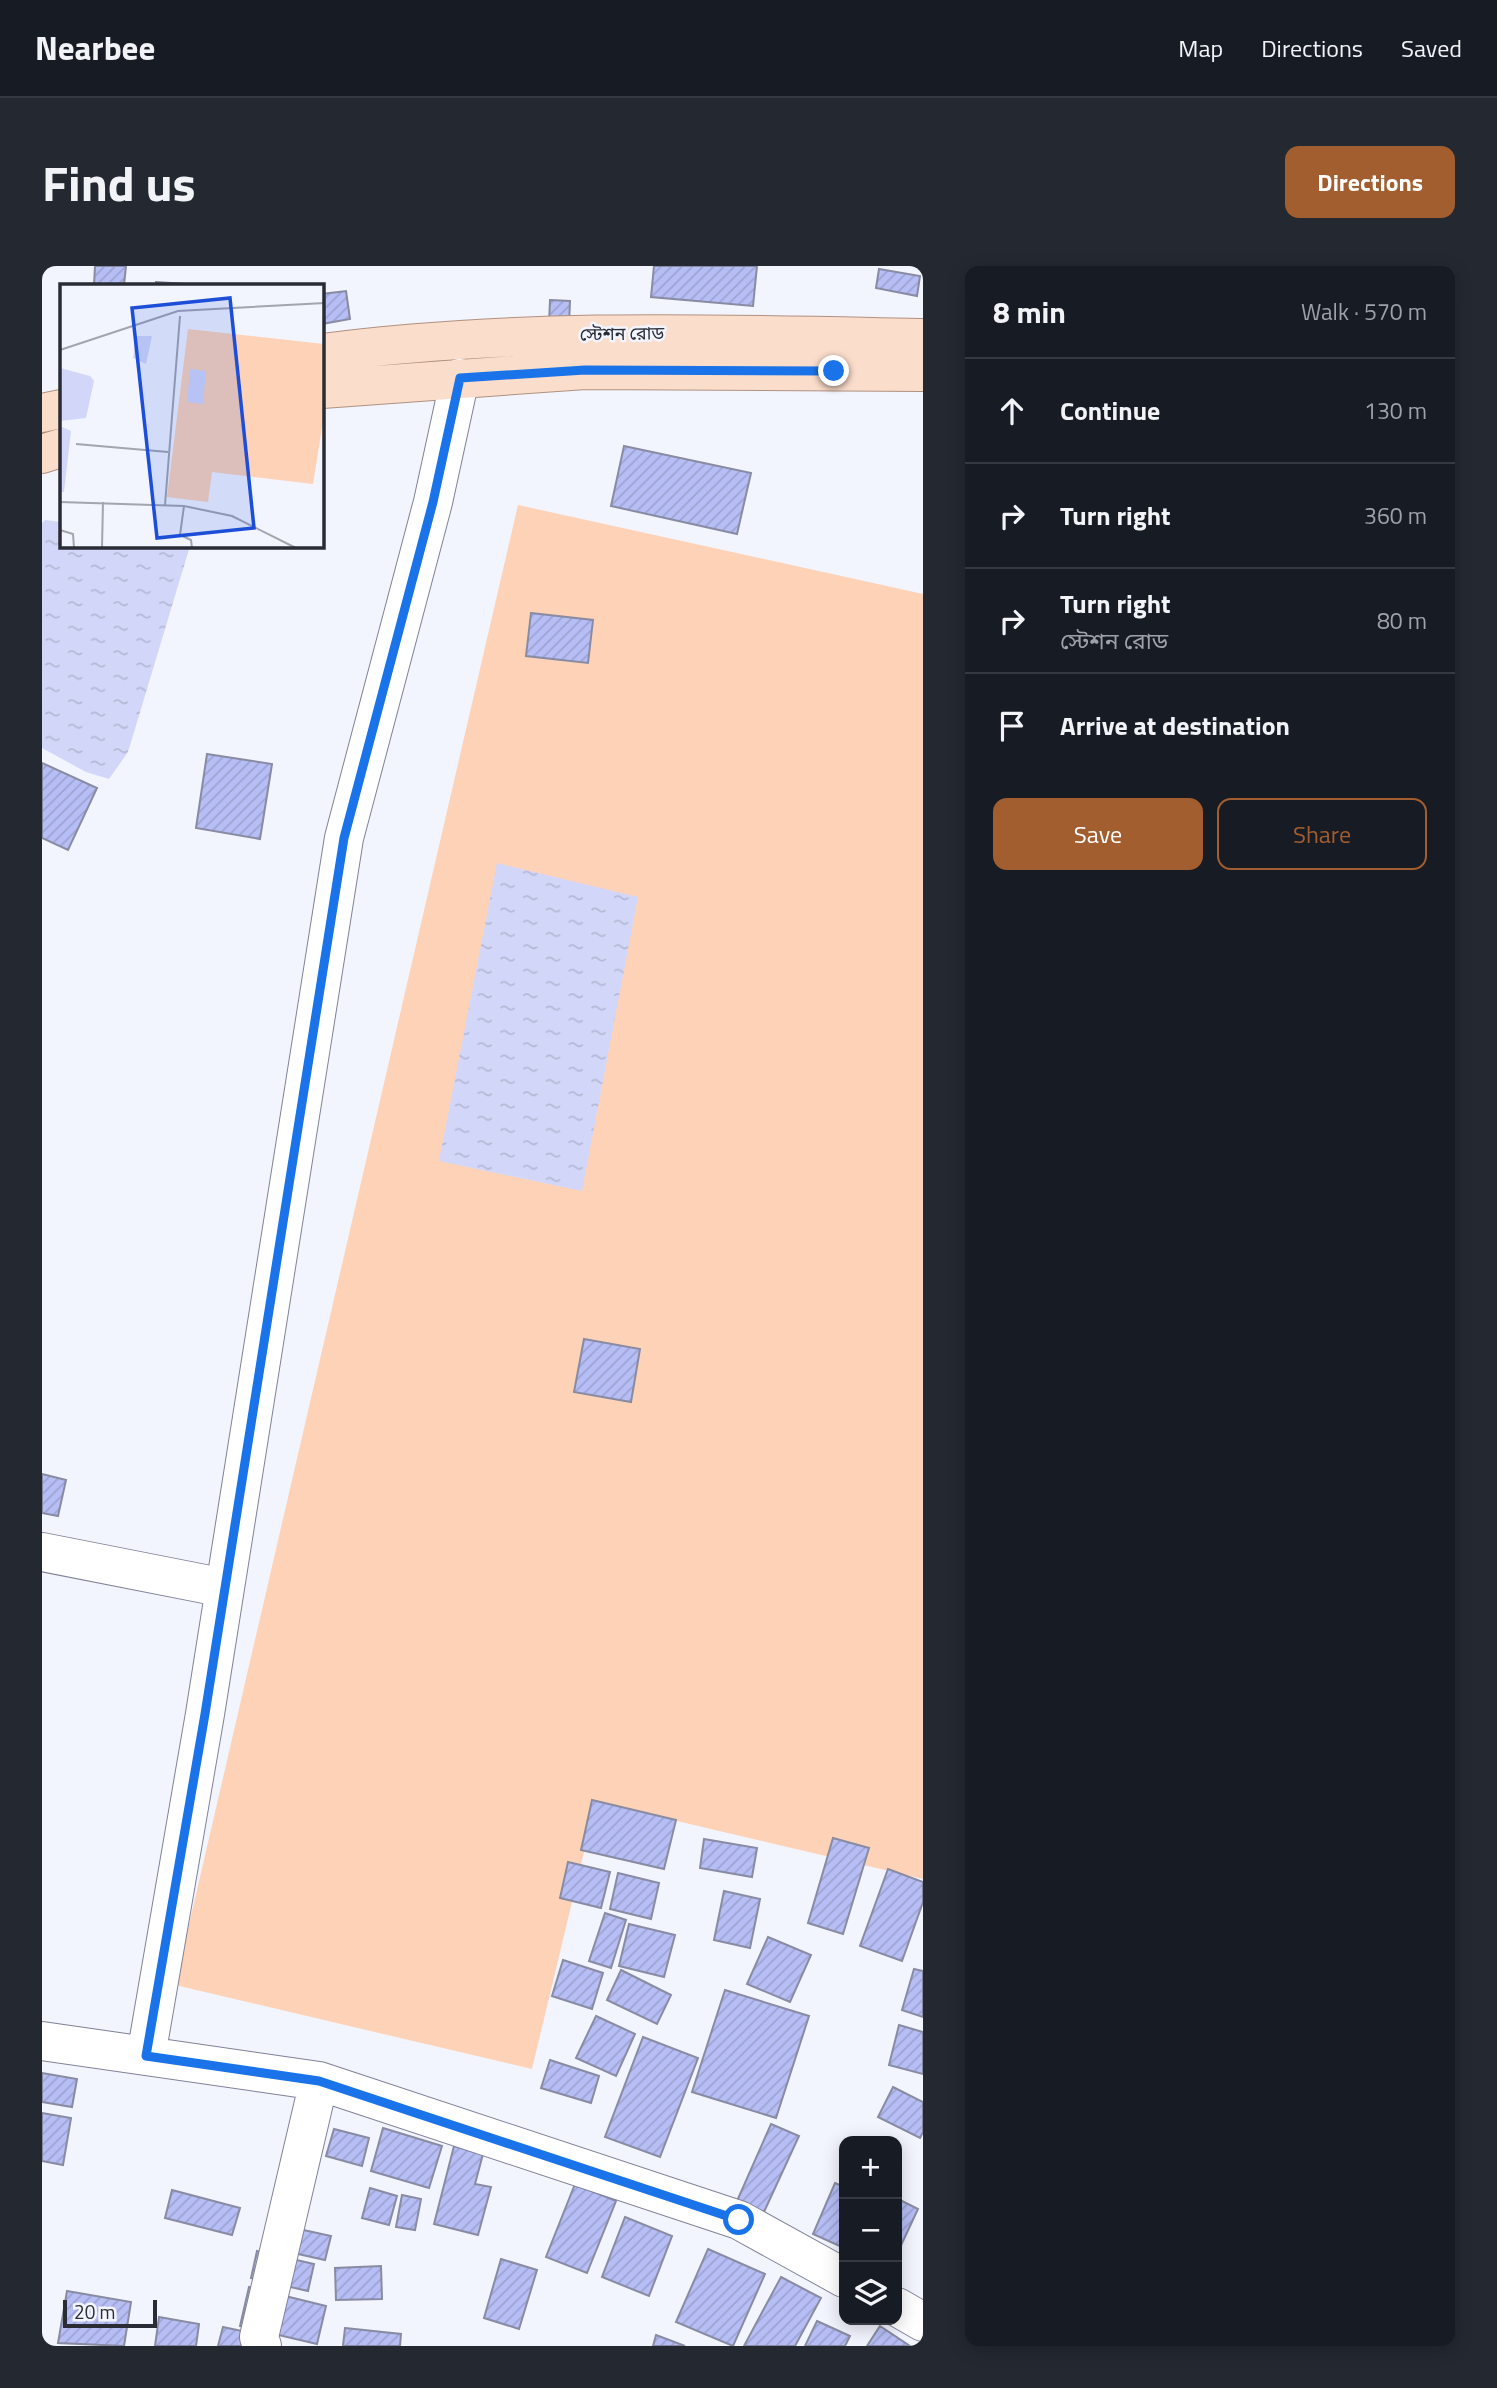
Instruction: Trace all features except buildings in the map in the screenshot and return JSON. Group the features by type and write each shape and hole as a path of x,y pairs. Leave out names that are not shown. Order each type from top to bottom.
{"main road":[{"name":"স্টেশন রোড","path":"324,353 447,340 634,332 923,338"},
{"name":"স্টেশন রোড","path":"324,389 585,370 923,372"},
{"path":"42,414 60,409"},
{"path":"42,454 60,448"}],"street":[{"path":"146,2056 225,1588 344,838 433,502 460,378"},
{"path":"42,1552 225,1588"},
{"path":"42,2041 319,2081 739,2220 839,2275"},
{"path":"262,2346 259,2337 319,2081"},
{"path":"902,2310 923,2322"}],"shaded area":[{"path":"518,505 923,594 923,1879 596,1802 532,2069 175,1985"}],"water":[{"path":"45,520 60,522 60,548 189,548 128,752 109,779 86,772 42,748 42,523"},
{"path":"497,863 638,897 582,1191 439,1161"}],"route":[{"path":"739,2220 319,2081 146,2056 205,1714 344,838 433,502 460,378 585,370 834,371"}]}
